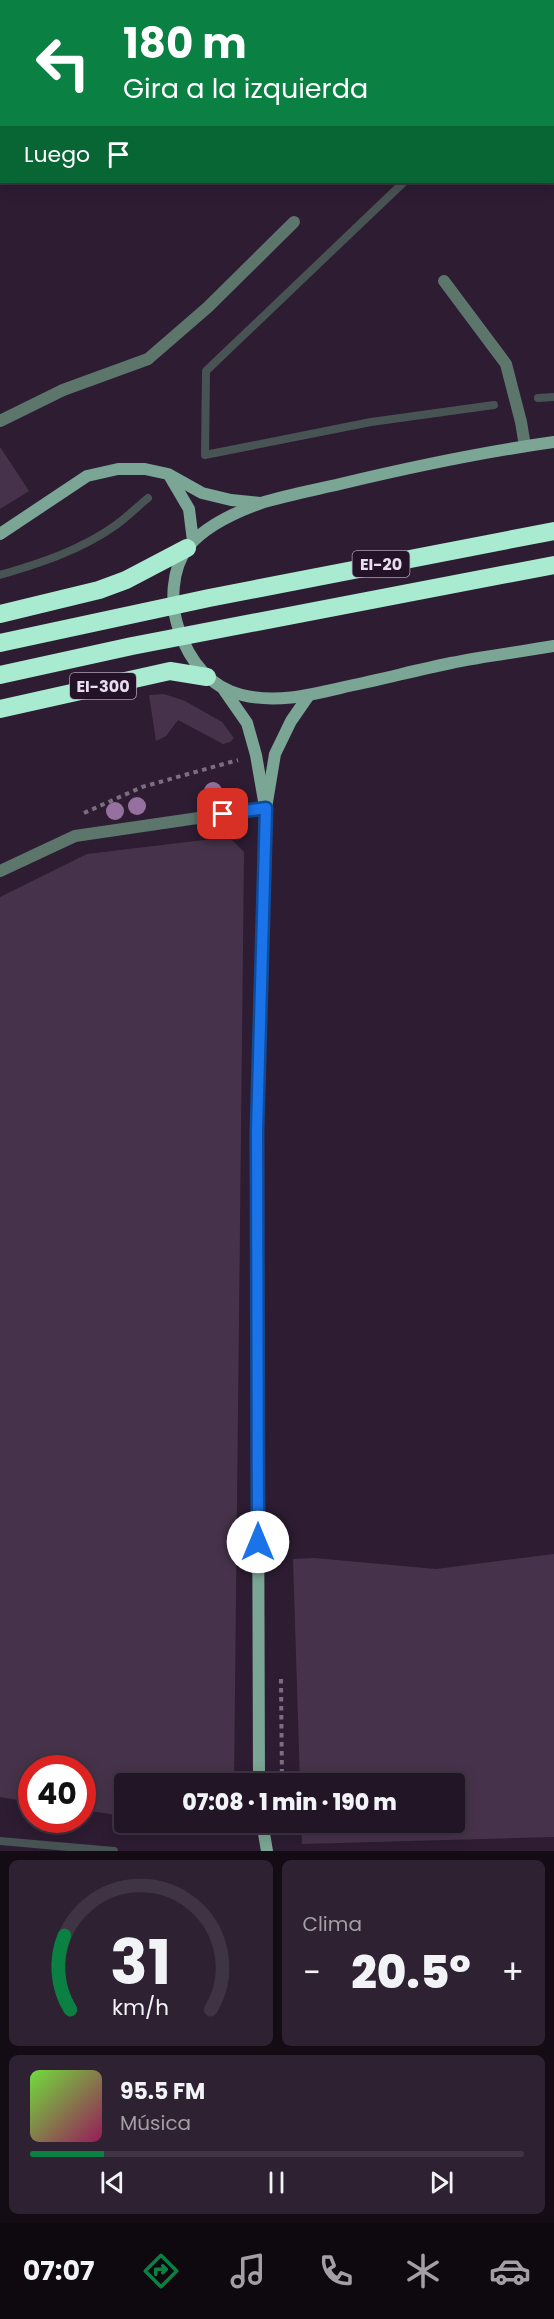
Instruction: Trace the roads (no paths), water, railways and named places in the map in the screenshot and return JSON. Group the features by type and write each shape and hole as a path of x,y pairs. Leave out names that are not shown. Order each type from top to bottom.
{"highway":[{"name":"EI-20","path":"0,643 124,615 554,531"},
{"path":"0,614 99,590 126,580 190,545"},
{"name":"EI-20","path":"0,675 132,646 554,565"},
{"name":"EI-300","path":"0,709 170,671 207,677"}],"street":[{"path":"0,421 63,390 148,359 208,307 294,222"},
{"path":"444,281 507,364 525,446"},
{"path":"190,545 220,522 261,503 408,468 554,442"},
{"path":"0,534 87,476 118,469 145,469 168,474 202,493 231,500 261,503"},
{"path":"168,474 189,510 190,545"},
{"name":"EI-300","path":"190,545 176,574 173,602 178,627 185,646 207,677 224,690 242,696 273,699 309,695 452,663 554,646"},
{"path":"224,690 247,723 256,755 266,808"},
{"path":"258,1773 257,1130 266,808 275,754 291,721 309,695"},
{"path":"0,871 75,836 266,808"},
{"path":"264,1833 267,1851"}],"waterway":[{"path":"403,183 206,371 205,455 371,422 494,405"},
{"path":"538,398 554,397"},
{"path":"0,575 89,542 116,525 148,498"},
{"path":"0,1841 114,1851"}]}
